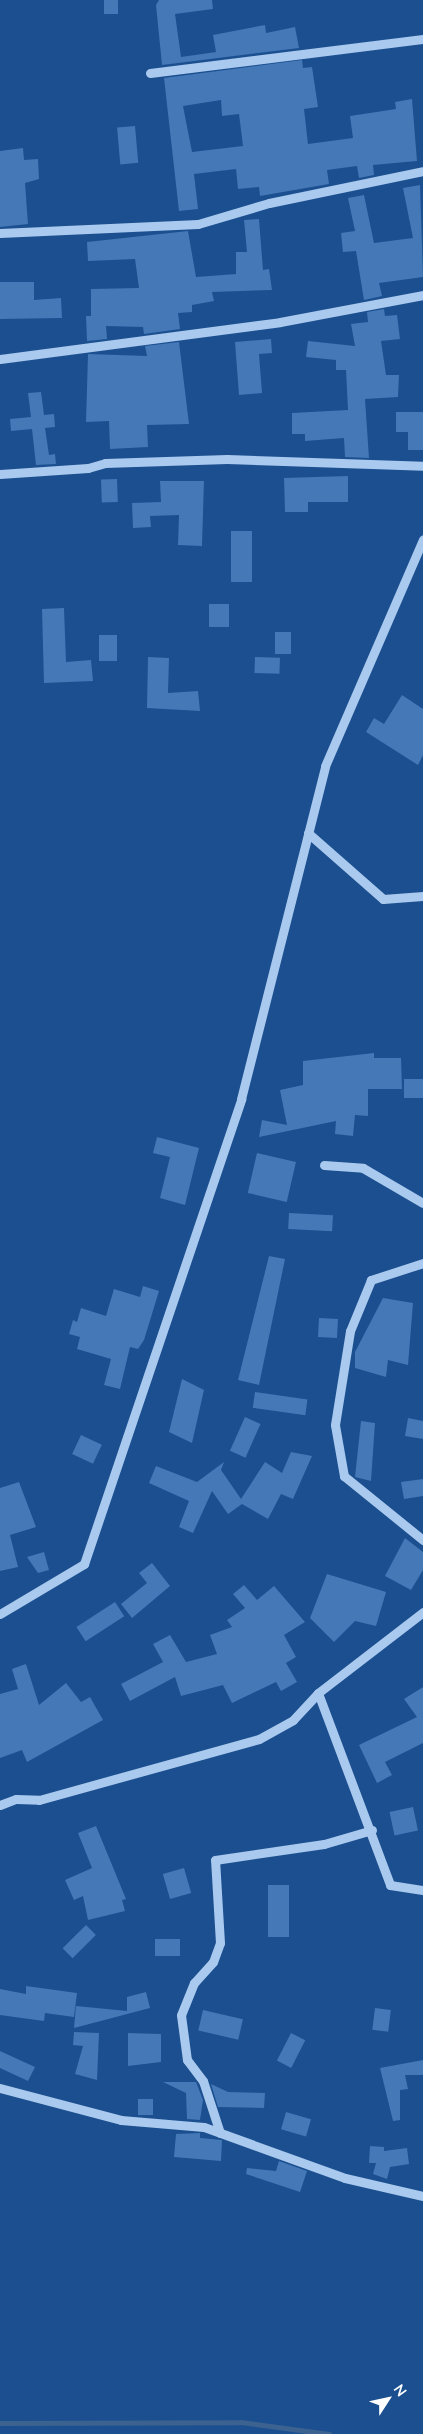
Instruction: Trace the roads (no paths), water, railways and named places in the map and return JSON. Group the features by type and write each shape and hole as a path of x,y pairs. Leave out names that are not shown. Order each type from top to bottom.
{"street":[{"path":"150,73 423,39"},
{"path":"0,232 198,224 269,203 423,171"},
{"path":"0,359 280,322 423,295"},
{"path":"0,474 88,468 105,463 227,459 423,466"},
{"path":"0,1614 84,1564 241,1099 325,766 423,540"},
{"path":"308,833 383,899 423,896"},
{"path":"324,1164 363,1168 423,1203"},
{"path":"423,1263 371,1280 350,1331 335,1424 344,1476 423,1540"},
{"path":"0,1806 55,1796 259,1738 293,1720 318,1693 423,1612"},
{"path":"318,1693 372,1830 390,1885 423,1890"},
{"path":"220,2133 202,2081 187,2060 181,2015 194,1984 213,1962 220,1943 215,1860 324,1844 372,1830"},
{"path":"0,2088 121,2120 166,2122 220,2133 345,2178 423,2196"}],"waterway":[{"path":"0,2423 241,2422 329,2434"}]}
